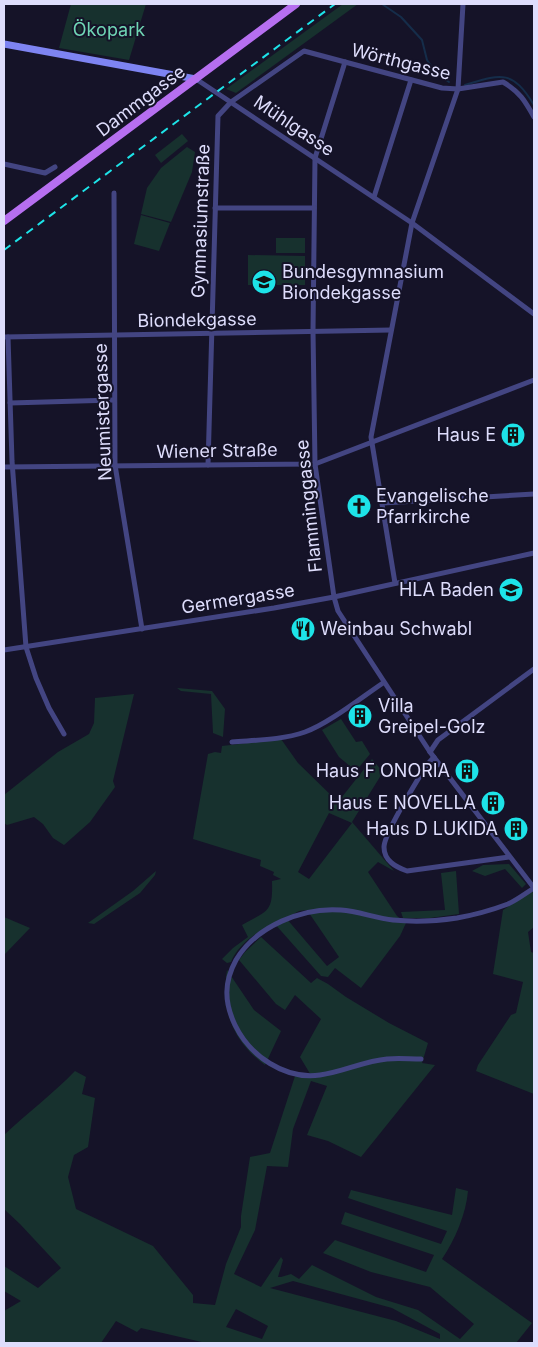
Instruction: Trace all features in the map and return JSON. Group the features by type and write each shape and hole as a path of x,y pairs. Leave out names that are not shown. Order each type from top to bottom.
{"main road":[{"name":"Dammgasse","path":"4,221 296,4"}],"street":[{"path":"395,583 371,437 412,223 458,90 463,4"},
{"name":"Mühlgasse","path":"4,44 196,79 412,223 534,314"},
{"name":"Wörthgasse","path":"231,102 304,52 442,88 458,90 503,82 522,96 534,117"},
{"name":"Flamminggasse","path":"346,62 315,158 313,331 315,464 334,597 338,611 383,683 430,752 534,888"},
{"path":"374,197 411,80"},
{"name":"Gymnasiumstraße","path":"208,465 218,116 231,102"},
{"path":"4,164 45,173 55,167"},
{"name":"Neumistergasse","path":"114,193 115,466 142,629"},
{"path":"215,208 314,208"},
{"name":"Biondekgasse","path":"6,337 391,330"},
{"path":"6,337 12,467 26,647 36,678 49,708 64,734"},
{"name":"Wiener Straße","path":"4,467 315,464 372,444 534,380"},
{"path":"10,403 114,400"},
{"path":"382,503 534,494"},
{"name":"Germergasse","path":"4,650 274,608 334,597 534,553"},
{"path":"430,752 438,740 534,669"},
{"path":"232,742 289,736 305,732 319,726 383,683"},
{"path":"434,757 426,766 385,842 386,856 395,867 407,870 509,857"},
{"path":"421,1059 385,1059 320,1075 302,1076 285,1072 258,1055 235,1025 227,1000 228,978 232,968 239,955 253,939 284,920 306,912 342,910 400,920 456,918 510,904 534,888"}],"green space":[{"name":"Ökopark","path":"71,4 146,4 129,60 59,48"},
{"path":"343,4 358,4 236,93 226,89"},
{"path":"182,134 188,141 161,163 155,155"},
{"path":"187,147 195,152 192,172 171,222 141,214 147,188 161,168"},
{"path":"141,215 170,223 159,251 134,244"},
{"path":"276,238 305,238 305,253 276,253"},
{"path":"248,255 305,256 305,285 248,285"},
{"path":"177,688 212,691 225,709 223,737 213,733 211,694 181,691"},
{"path":"134,694 113,781 115,787 90,822 64,845 53,838 43,824 34,817 7,825 4,823 4,795 58,752 89,734 94,723 95,698"},
{"path":"341,719 356,742 362,741 370,754 356,771 339,757 322,730"},
{"path":"281,739 298,763 338,802 372,759 383,772 352,822 394,871 378,862 368,872 397,916 406,923 400,936 361,988 335,968 328,977 321,976 274,923 255,934 243,944 231,962 227,963 222,959 248,937 242,925 267,909 270,905 272,881 281,879 273,875 274,872 260,866 261,860 193,839 208,754 221,753 222,746","holes":["329,813 352,823 309,879 298,872","307,910 339,957 327,966 286,918 299,911"]},
{"path":"509,864 526,884 522,888 505,869 485,876 472,871 483,865"},
{"path":"156,871 155,875 140,893 94,924 88,923 133,891"},
{"path":"456,871 459,914 430,918 403,918 401,912 445,910 441,873"},
{"path":"532,891 534,894 534,927 528,932 531,952 534,953 534,1094 476,1071 511,1015 516,1013 523,982 493,974 503,910"},
{"path":"4,917 30,928 4,955"},
{"path":"261,937 311,983 317,978 389,1023 428,1043 422,1063 435,1065 361,1157 328,1141 307,1135 327,1086 311,1081 293,1129 288,1167 267,1166 255,1230 234,1274 261,1287 281,1257 283,1260 278,1277 291,1274 299,1279 312,1265 376,1297 418,1310 460,1339 474,1324 430,1287 371,1272 323,1253 335,1240 426,1272 434,1255 341,1224 345,1212 441,1244 447,1231 348,1198 351,1190 452,1215 456,1188 468,1191 467,1200 459,1226 442,1259 532,1323 516,1343 206,1343 141,1328 137,1332 116,1321 101,1343 4,1343 4,1311 21,1301 4,1291 4,1266 38,1288 61,1268 4,1209 4,1135 75,1071 86,1077 82,1094 95,1098 88,1147 74,1155 68,1177 76,1209 153,1246 193,1295 193,1303 215,1305 226,1264 241,1227 250,1157 270,1153 295,1076 312,1077 300,1057 321,1019 295,995 285,1010 276,1004 239,960","holes":["293,1281 392,1308 440,1334 440,1339 396,1321 270,1288","236,1309 268,1326 262,1339 226,1327"]},
{"path":"227,970 254,1010 281,1031 265,1065 244,1046 231,1023 226,998"}],"waterway":[{"path":"382,4 401,17 422,40 427,60 436,73 449,82"},
{"path":"465,85 488,78 505,77 519,85 534,105"}],"railway":[{"path":"4,250 335,4"}],"place":[{"name":"Bundesgymnasium Biondekgasse","path":"264,282"},
{"name":"Haus E","path":"513,435"},
{"name":"Evangelische Pfarrkirche","path":"359,506"},
{"name":"HLA Baden","path":"511,590"},
{"name":"Weinbau Schwabl","path":"303,629"},
{"name":"Villa Greipel-Golz","path":"360,716"},
{"name":"Haus F ONORIA","path":"467,771"},
{"name":"Haus E NOVELLA","path":"493,803"},
{"name":"Haus D LUKIDA","path":"516,829"}]}
